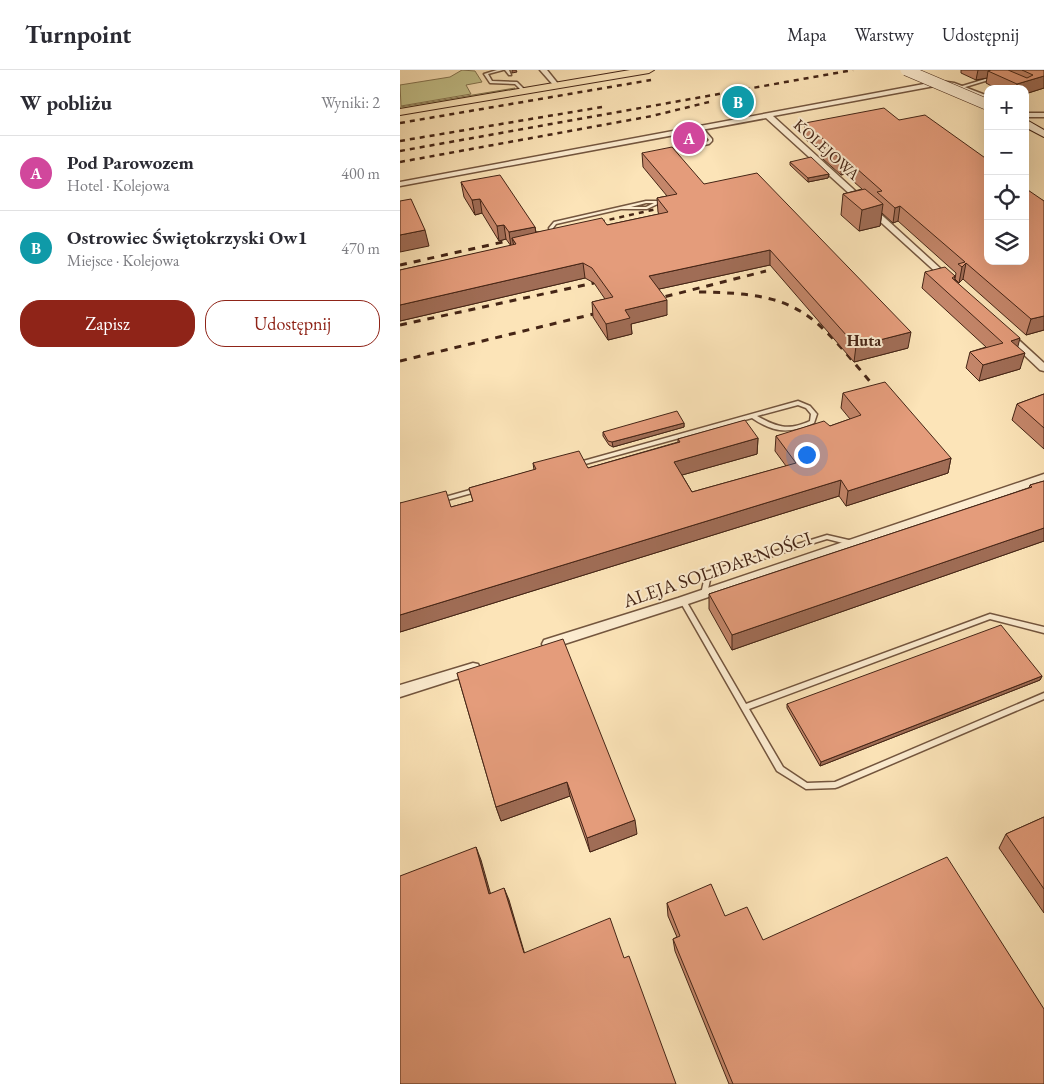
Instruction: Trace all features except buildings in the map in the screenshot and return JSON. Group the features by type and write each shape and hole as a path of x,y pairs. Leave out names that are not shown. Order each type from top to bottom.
{"main road":[{"path":"400,112 520,87 557,86 649,70"},
{"path":"906,70 984,102"},
{"path":"1029,120 1044,126"},
{"path":"1029,121 1044,134"}],"street":[{"path":"543,70 557,86"},
{"name":"KOLEJOWA","path":"400,184 766,114 940,83 961,87 984,101"},
{"name":"KOLEJOWA","path":"766,114 957,289"},
{"path":"1029,120 1044,115"},
{"path":"1001,328 1044,368"},
{"name":"ALEJA SOLIDARNOŚCI","path":"533,649 704,594 1044,478"},
{"path":"400,691 488,663"}],"lane":[{"path":"501,70 486,74 491,82 520,87"},
{"path":"961,87 998,77"},
{"path":"513,78 520,87"},
{"path":"680,149 708,143 712,140 701,127"},
{"path":"549,239 553,235 551,228 555,224 646,202 660,202 647,208 622,208"},
{"path":"574,464 798,404 808,407 814,414 812,422 801,427 786,429 776,429 754,417"},
{"path":"432,502 480,490"},
{"path":"704,594 708,574 827,537 851,543"},
{"path":"683,601 780,769 806,786 834,785 1044,696"},
{"path":"745,707 990,616 1044,630"}],"shaded area":[{"path":"462,70 475,71 482,82 466,85 471,94 401,106 400,85 450,77"},
{"path":"515,88 514,90 400,109 400,107"}],"railway":[{"path":"400,151 853,70"},
{"path":"400,123 651,80"},
{"path":"400,162 652,116 709,102"},
{"path":"400,141 602,107"},
{"path":"590,224 670,206"},
{"path":"400,265 521,238"},
{"path":"652,300 766,271"},
{"path":"400,325 594,283"},
{"path":"699,292 733,293 760,297 782,302 800,311 817,323 833,339 872,384"},
{"path":"400,361 606,311"}],"place":[{"name":"Ostrowiec Świętokrzyski Ow1","path":"738,102"},
{"name":"Pod Parowozem","path":"689,138"}],"district":[{"name":"Huta","path":"864,340"}]}
